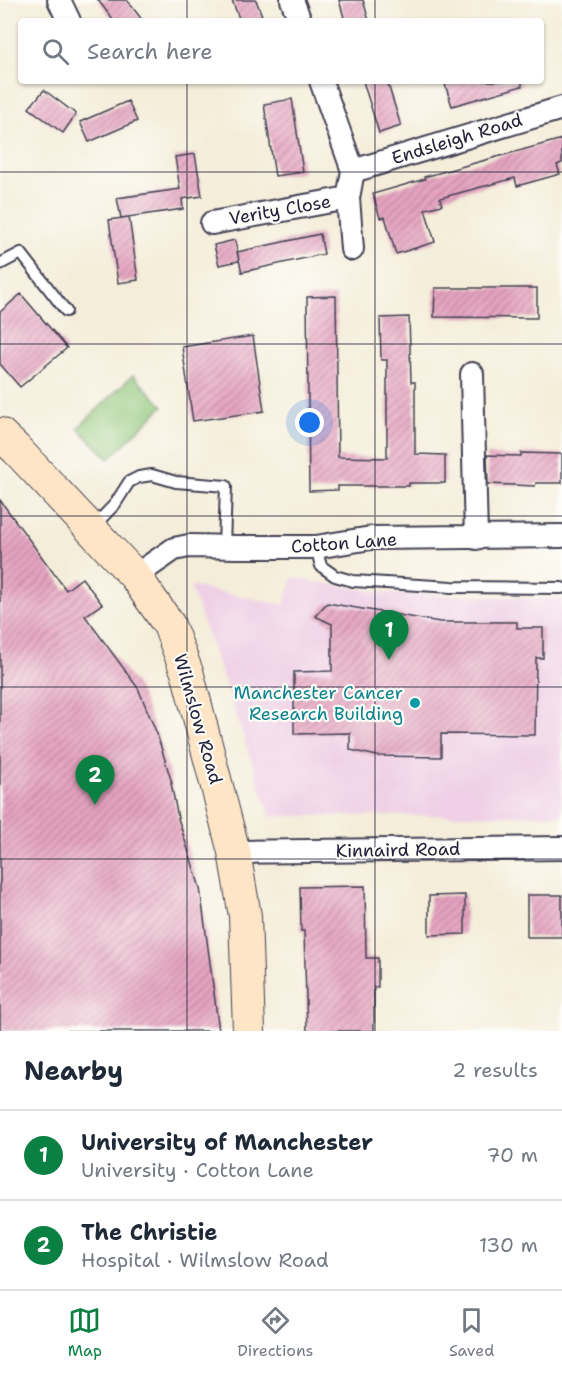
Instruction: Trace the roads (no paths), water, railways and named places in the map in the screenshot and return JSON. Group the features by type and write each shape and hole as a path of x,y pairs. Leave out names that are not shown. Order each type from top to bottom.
{"main road":[{"name":"Wilmslow Road","path":"0,434 135,576 169,625 188,675 234,852 245,916 249,1031"}],"street":[{"path":"59,0 68,18"},
{"path":"292,0 299,18"},
{"path":"322,84 353,171 348,198 352,249"},
{"name":"Endsleigh Road","path":"353,171 562,108"},
{"name":"Verity Close","path":"212,223 348,198"},
{"path":"471,374 476,538"},
{"name":"Cotton Lane","path":"135,576 174,549 189,546 316,547 371,538 562,536"},
{"name":"Kinnaird Road","path":"234,852 562,848"}],"lane":[{"path":"0,264 21,254 66,311"},
{"path":"91,528 115,504 129,482 139,477 152,475 176,482 226,486 224,547"},
{"path":"316,547 321,566 335,576 353,581 452,587 562,588"}],"place":[{"name":"University of Manchester","path":"389,660"},
{"name":"Manchester Cancer Research Building","path":"415,703"},
{"name":"The Christie","path":"95,805"}]}
